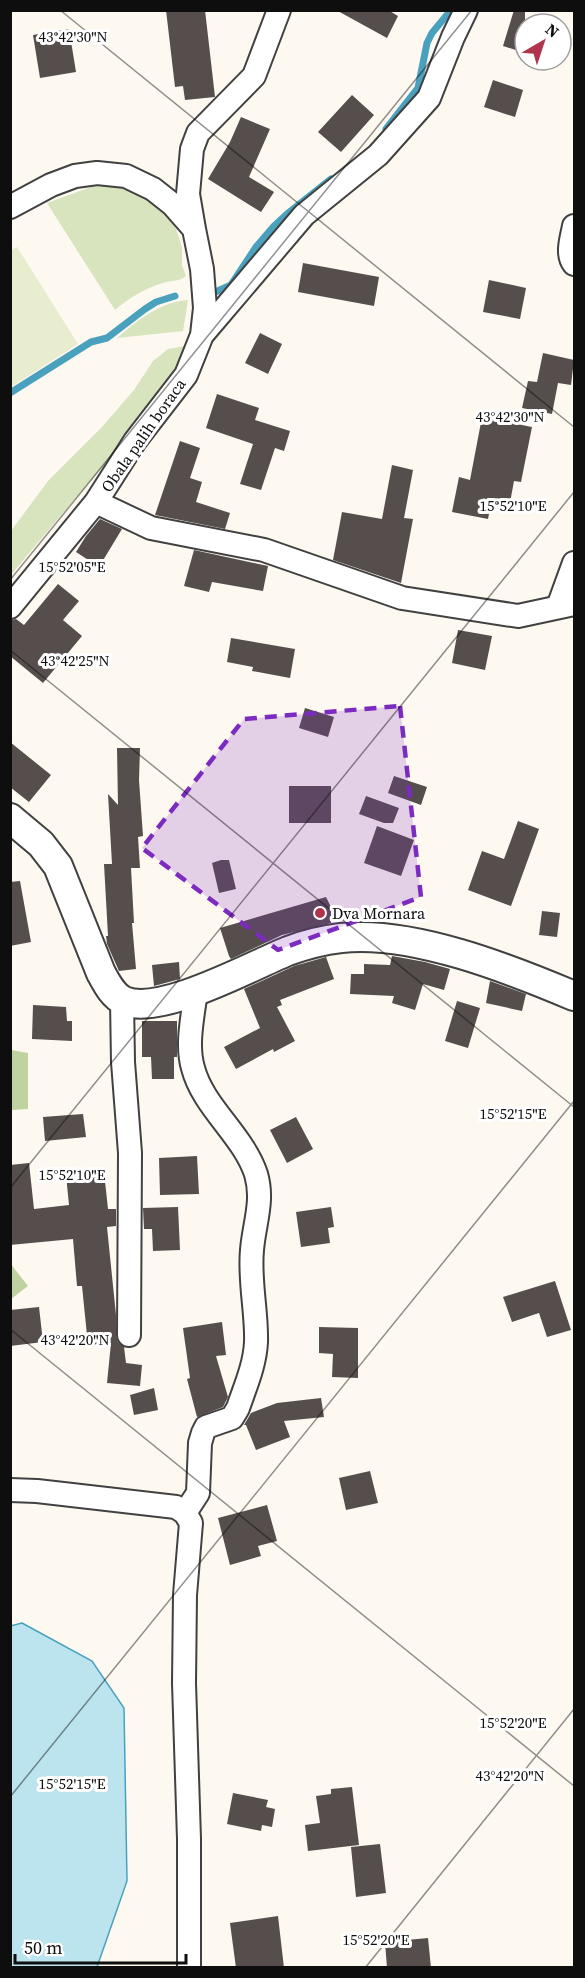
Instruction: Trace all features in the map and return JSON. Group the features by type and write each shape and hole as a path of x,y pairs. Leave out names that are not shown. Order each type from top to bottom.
{"street":[{"name":"Obala palih boraca","path":"10,607 96,502 135,441 186,375 202,335 205,308 202,269 188,194 192,149 198,133 254,76 279,10"},
{"path":"202,335 304,215 378,155 429,98 466,10"},
{"path":"10,207 51,185 75,176 97,173 126,176 153,189 172,204 194,229"},
{"path":"574,226 571,260 574,264"},
{"path":"96,502 151,528 264,550 402,598 518,616 566,605 574,563"},
{"path":"10,818 41,844 58,866 101,974 109,988 122,1000 137,1004 152,1003 196,991 291,950 340,938 381,937 471,958 523,975 574,996"},
{"path":"185,1513 198,1493 200,1443 203,1433 206,1427 232,1418 238,1408 255,1358 252,1251 260,1205 260,1189 255,1171 233,1132 203,1090 193,1069 191,1050 196,991"},
{"path":"122,1000 123,1062 130,1153 129,1335"},
{"path":"10,1490 176,1507 185,1513 191,1523 185,1595 184,1650 189,1839 189,1968"}],"highlighted area":[{"path":"400,706 421,897 278,950 142,848 244,719"}],"green space":[{"path":"99,184 123,186 158,204 176,229 182,247 182,265 186,276 156,285 115,310 47,203"},
{"path":"17,247 78,344 11,387 10,251"},
{"path":"188,300 183,331 117,338 159,308"},
{"path":"185,346 179,363 160,398 134,432 11,575 11,531 48,481 101,428 134,390 153,361 168,349"},
{"path":"11,1050 28,1053 28,1109 11,1110"},
{"path":"10,1263 28,1286 11,1299 10,1299"}],"water":[{"path":"22,1623 92,1661 124,1708 127,1881 97,1967 11,1967 10,1626"}],"building":[{"path":"166,10 205,10 215,97 185,100 183,86 175,87"},
{"path":"336,10 388,10 398,16 387,38"},
{"path":"514,10 525,10 525,12 513,12"},
{"path":"513,13 513,49 503,46"},
{"path":"69,29 76,72 40,78 33,35"},
{"path":"493,80 523,90 515,117 484,107"},
{"path":"352,95 374,115 341,152 318,132"},
{"path":"241,117 270,129 249,177 274,192 261,212 208,179 230,142"},
{"path":"303,263 379,277 374,306 298,292"},
{"path":"489,280 526,288 520,319 483,312"},
{"path":"260,333 282,344 268,374 245,363"},
{"path":"543,353 574,360 571,385 558,383 552,414 522,408 528,381 537,382"},
{"path":"217,394 259,408 255,420 290,431 284,451 275,448 261,490 240,484 253,444 206,428"},
{"path":"482,417 532,427 521,482 514,481 509,508 491,504 488,519 452,512 459,477 470,480"},
{"path":"180,441 200,448 190,478 202,482 196,502 230,513 225,529 155,515"},
{"path":"392,465 413,470 404,518 413,519 401,583 333,560 342,512 382,519"},
{"path":"100,519 122,529 99,567 76,552"},
{"path":"194,550 268,566 263,591 212,582 209,592 184,586"},
{"path":"58,584 79,601 63,620 82,636 43,683 10,656 10,620 16,619 24,625"},
{"path":"458,630 492,636 485,670 452,663"},
{"path":"231,638 295,649 290,678 252,671 253,667 227,662"},
{"path":"305,708 334,717 328,737 299,728"},
{"path":"10,742 51,775 29,802 10,787"},
{"path":"117,748 140,748 139,780 143,836 138,837 140,868 131,868 136,969 119,971 107,944 104,864 112,864 108,794 118,805"},
{"path":"394,776 427,787 421,805 388,793"},
{"path":"289,786 331,786 331,823 289,823"},
{"path":"366,796 399,808 393,823 384,823 359,814"},
{"path":"518,821 539,829 511,906 468,890 482,851 504,859"},
{"path":"377,826 414,840 401,876 364,863"},
{"path":"229,860 236,889 219,893 212,863"},
{"path":"20,881 31,942 10,946 10,882"},
{"path":"326,897 331,907 331,923 282,935 231,959 229,956 220,928"},
{"path":"542,911 560,913 557,937 539,935"},
{"path":"392,956 450,969 444,990 423,984 415,1010 392,1003 394,996 350,994 351,974 364,974 364,964 390,965"},
{"path":"326,957 334,979 280,1000 282,1005 277,1007 295,1041 274,1052 273,1049 236,1069 224,1047 260,1028 244,989 294,966"},
{"path":"179,962 180,979 154,986 152,965"},
{"path":"490,981 526,994 522,1011 486,1003"},
{"path":"457,1001 480,1008 468,1048 445,1041"},
{"path":"33,1005 66,1007 67,1021 72,1021 72,1041 32,1039"},
{"path":"142,1021 177,1021 177,1057 174,1057 174,1079 152,1079 151,1057 142,1057"},
{"path":"83,1114 86,1137 45,1141 43,1117"},
{"path":"296,1117 313,1149 287,1163 270,1130"},
{"path":"197,1156 199,1194 160,1195 159,1158"},
{"path":"29,1163 34,1209 69,1205 66,1175 104,1172 108,1209 116,1209 116,1226 107,1227 116,1336 118,1342 124,1347 126,1363 142,1365 140,1386 107,1383 111,1343 88,1345 82,1286 77,1286 73,1239 10,1245 10,1165"},
{"path":"178,1207 180,1250 153,1251 152,1229 144,1229 143,1208"},
{"path":"331,1207 334,1227 328,1228 330,1243 301,1247 296,1212"},
{"path":"555,1281 571,1330 547,1337 539,1313 512,1322 503,1297"},
{"path":"39,1307 43,1342 10,1346 10,1310"},
{"path":"222,1322 226,1355 216,1356 228,1397 223,1407 197,1417 187,1379 190,1378 183,1328"},
{"path":"319,1327 358,1328 358,1378 332,1377 333,1354 319,1353"},
{"path":"154,1388 158,1410 134,1415 130,1395"},
{"path":"321,1398 324,1417 284,1421 290,1437 256,1450 246,1425 244,1425 251,1413 277,1403"},
{"path":"370,1471 378,1503 346,1510 339,1478"},
{"path":"267,1505 277,1541 258,1546 261,1556 230,1565 218,1518"},
{"path":"352,1787 359,1845 308,1851 305,1825 320,1823 316,1796 331,1794 331,1789"},
{"path":"233,1793 268,1800 266,1807 275,1809 272,1827 262,1825 261,1831 227,1824"},
{"path":"380,1844 386,1893 356,1897 351,1847"},
{"path":"278,1916 284,1968 236,1968 230,1923"},
{"path":"428,1938 431,1968 387,1968 385,1942"}],"waterway":[{"path":"386,129 418,88 427,43 432,33 451,10"},
{"path":"211,294 231,285 256,247 274,226 331,179"},
{"path":"10,393 91,342 107,338 156,302 175,296"}],"place":[{"name":"Dva Mornara","path":"320,913"}]}
